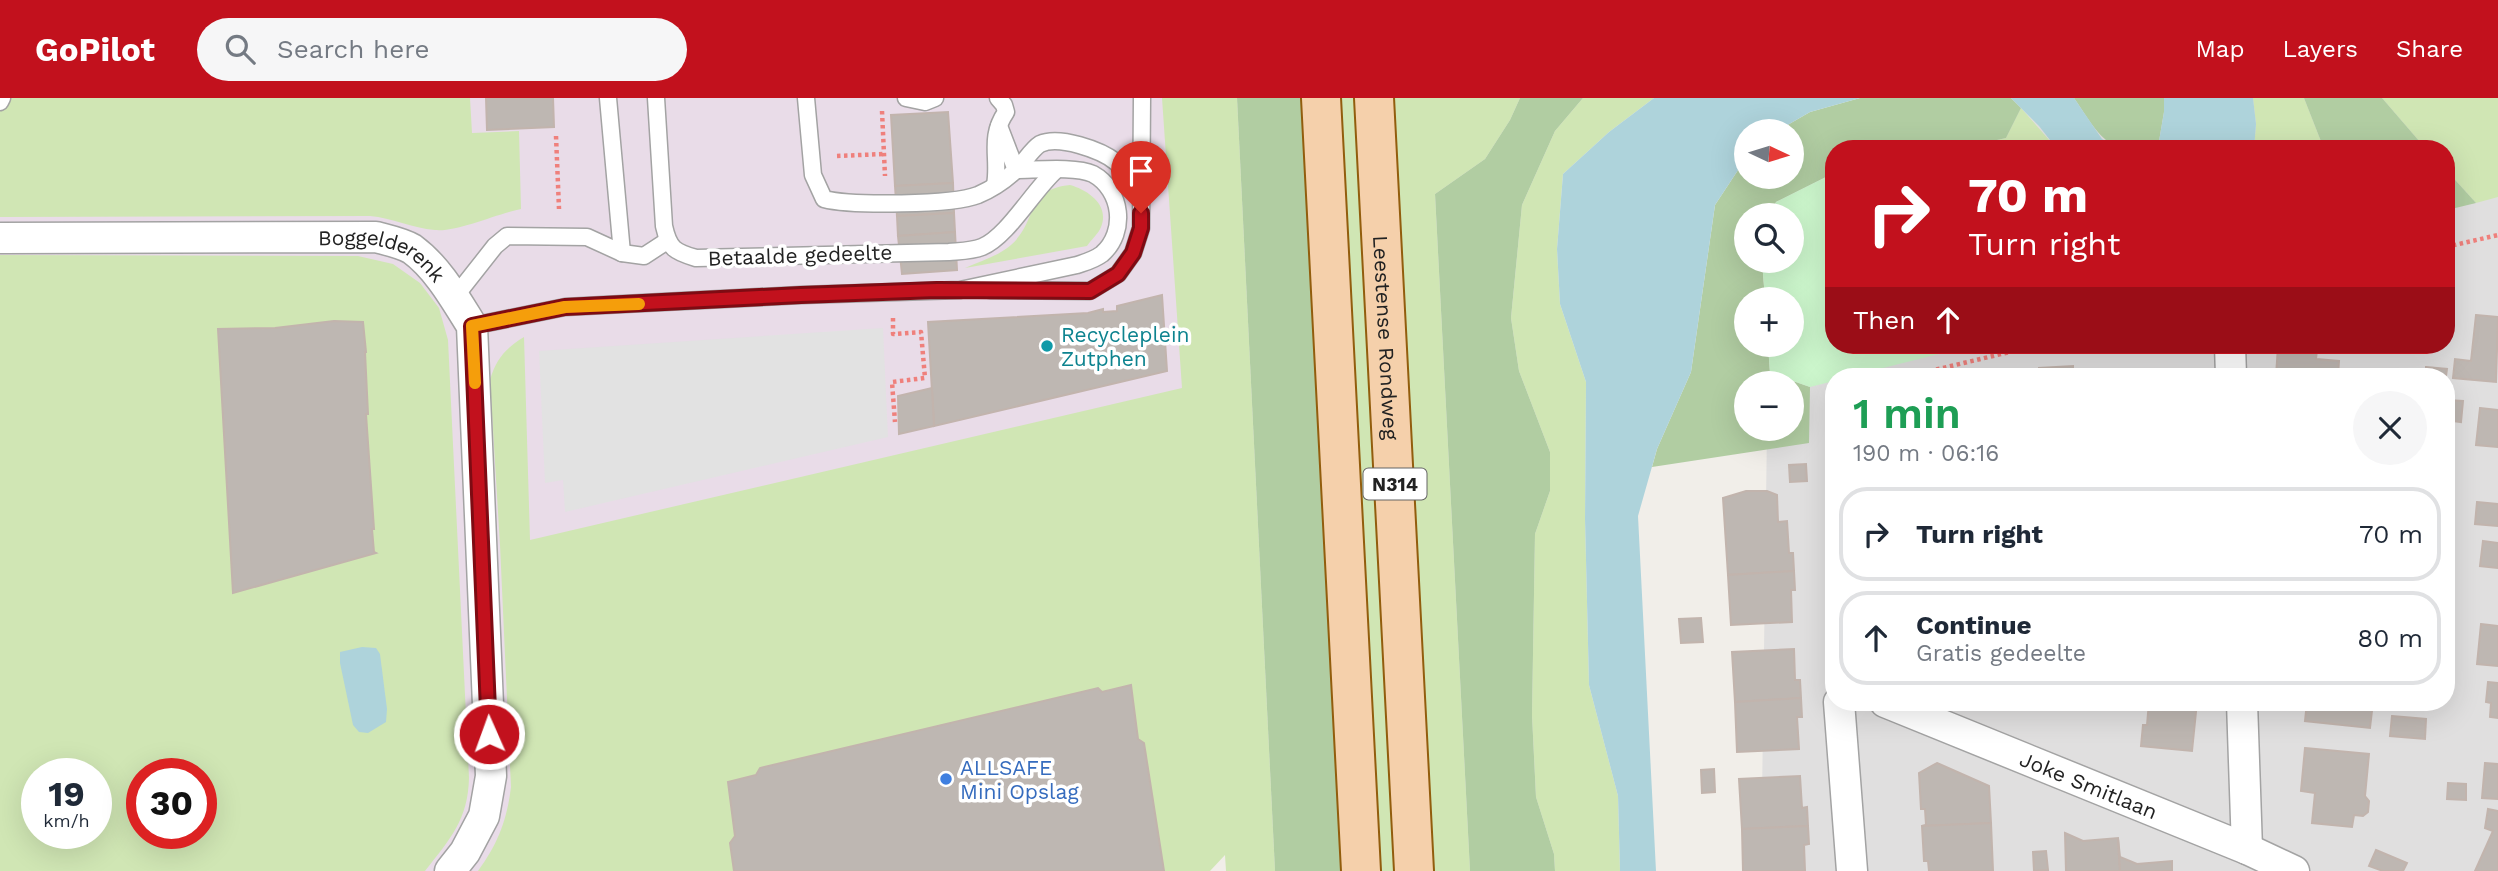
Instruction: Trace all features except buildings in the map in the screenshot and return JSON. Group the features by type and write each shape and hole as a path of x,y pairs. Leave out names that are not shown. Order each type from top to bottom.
{"main road":[{"name":"N314","path":"1321,98 1361,871"},
{"name":"Leestense Rondweg","path":"1374,98 1414,871"}],"street":[{"name":"Boggelderenk","path":"0,238 376,237 410,248 433,268 472,326"},
{"path":"450,871 465,852 484,816 491,776 472,326"},
{"path":"1840,711 1852,871"},
{"name":"Joke Smitlaan","path":"1907,711 2247,849 2294,871"},
{"path":"2242,711 2247,849"}],"lane":[{"path":"608,98 622,253"},
{"path":"454,298 506,236 587,237 622,253 643,256 667,241 656,98"},
{"path":"806,98 813,175 824,199 841,203 886,204 966,198 995,185 1016,170 1040,145 1056,141 1076,144 1107,156 1118,164 1140,197"},
{"path":"906,98 925,102 935,98"},
{"path":"995,185 997,174 994,153 999,126 1006,112 1004,104 998,98"},
{"path":"472,326 565,307 960,290 1090,291 1118,274 1133,253 1141,228 1142,98"},
{"path":"999,126 1016,170"},
{"path":"960,290 1093,260 1112,242 1118,226 1116,199 1103,181 1089,173 1073,169 1016,170"},
{"name":"Betaalde gedeelte","path":"667,241 677,253 696,258 980,248 996,239 1039,186 1055,171"}],"path":[{"path":"812,157 884,154"},
{"path":"2455,245 2498,235"},
{"path":"1943,368 2001,354"}],"shaded area":[{"path":"0,98 1193,98 1218,442 546,871 0,871"},
{"path":"1886,98 2498,98 2498,871 1761,871 1767,441 1804,441 1804,371 1792,371 1792,357 1804,357 1804,287 1792,287 1792,273 1804,273 1804,203 1777,203 1785,189 1804,189 1804,167 1825,149 1825,354 2455,354 2455,140 1836,140"},
{"path":"883,328 888,437 565,512 563,480 545,483 539,351"}],"green space":[{"path":"0,98 470,98 472,133 519,131 521,209 444,230 427,229 370,216 0,217"},
{"path":"1162,98 1237,98 1275,871 1226,871 1225,855 1210,871 478,871 500,831 511,787 490,380 503,355 524,337 530,540 1182,388"},
{"path":"1237,98 1308,98 1344,871 1275,871"},
{"path":"1330,98 1359,98 1401,871 1371,871"},
{"path":"1386,98 1520,98 1510,120 1485,159 1435,194 1470,871 1426,871"},
{"path":"1520,98 1583,98 1555,131 1522,205 1511,318 1519,371 1550,452 1550,491 1535,534 1532,715 1536,797 1554,854 1555,871 1470,871 1435,194 1485,159 1510,120"},
{"path":"1583,98 1654,98 1609,132 1563,174 1557,249 1560,304 1586,382 1585,519 1589,685 1618,796 1620,871 1555,871 1554,854 1536,797 1532,715 1535,534 1550,491 1550,452 1519,371 1511,318 1522,205 1555,131"},
{"path":"1860,98 2011,98 2021,108 2006,138 1997,140 1825,140 1825,178 1804,188 1804,119 1798,119 1810,112"},
{"path":"2074,98 2164,98 2159,140 2107,140 2090,122"},
{"path":"2253,98 2304,98 2320,140 2255,140"},
{"path":"2304,98 2382,98 2418,140 2320,140"},
{"path":"2382,98 2498,98 2498,197 2476,203 2455,180 2455,140 2418,140"},
{"path":"2021,108 2049,140 1997,140 2006,138"},
{"path":"1734,176 1734,189 1802,189 1776,203 1734,203 1734,273 1763,273 1764,287 1734,287 1734,357 1769,357 1770,371 1734,371 1734,441 1804,441 1804,385 1810,387 1809,443 1652,467 1657,449 1691,372 1715,205"},
{"path":"1825,178 1825,354 1939,354 1883,368 1825,368 1825,383 1810,387 1804,385 1804,371 1770,371 1769,357 1804,357 1804,287 1764,287 1763,273 1804,273 1804,203 1776,203"},
{"path":"2455,180 2476,203 2455,208"},
{"path":"1070,185 1096,200 1102,212 1100,229 1087,246 965,268 1006,249 1020,235 1038,200 1045,193"},
{"path":"0,255 358,256 393,264 420,283 439,308 448,340 469,778 465,806 456,828 425,871 0,871"}],"water":[{"path":"1654,98 1860,98 1810,112 1798,119 1734,119 1734,176 1715,205 1691,372 1657,449 1638,516 1656,871 1620,871 1618,796 1589,685 1585,519 1586,382 1560,304 1557,249 1563,174 1609,132"},
{"path":"2011,98 2074,98 2104,140 2050,140"},
{"path":"2164,98 2253,98 2255,140 2159,140"},
{"path":"362,647 376,648 380,654 387,709 386,722 368,733 359,732 353,725 340,663 340,652"}],"slow traffic":[{"path":"475,383 472,326 565,307 639,304"}],"place":[{"name":"Recycleplein Zutphen","path":"1047,346"},
{"name":"ALLSAFE Mini Opslag","path":"946,779"}],"route":[{"path":"489,734 472,326 565,307 937,290 1090,291 1118,274 1133,253 1141,228 1141,213"}]}
